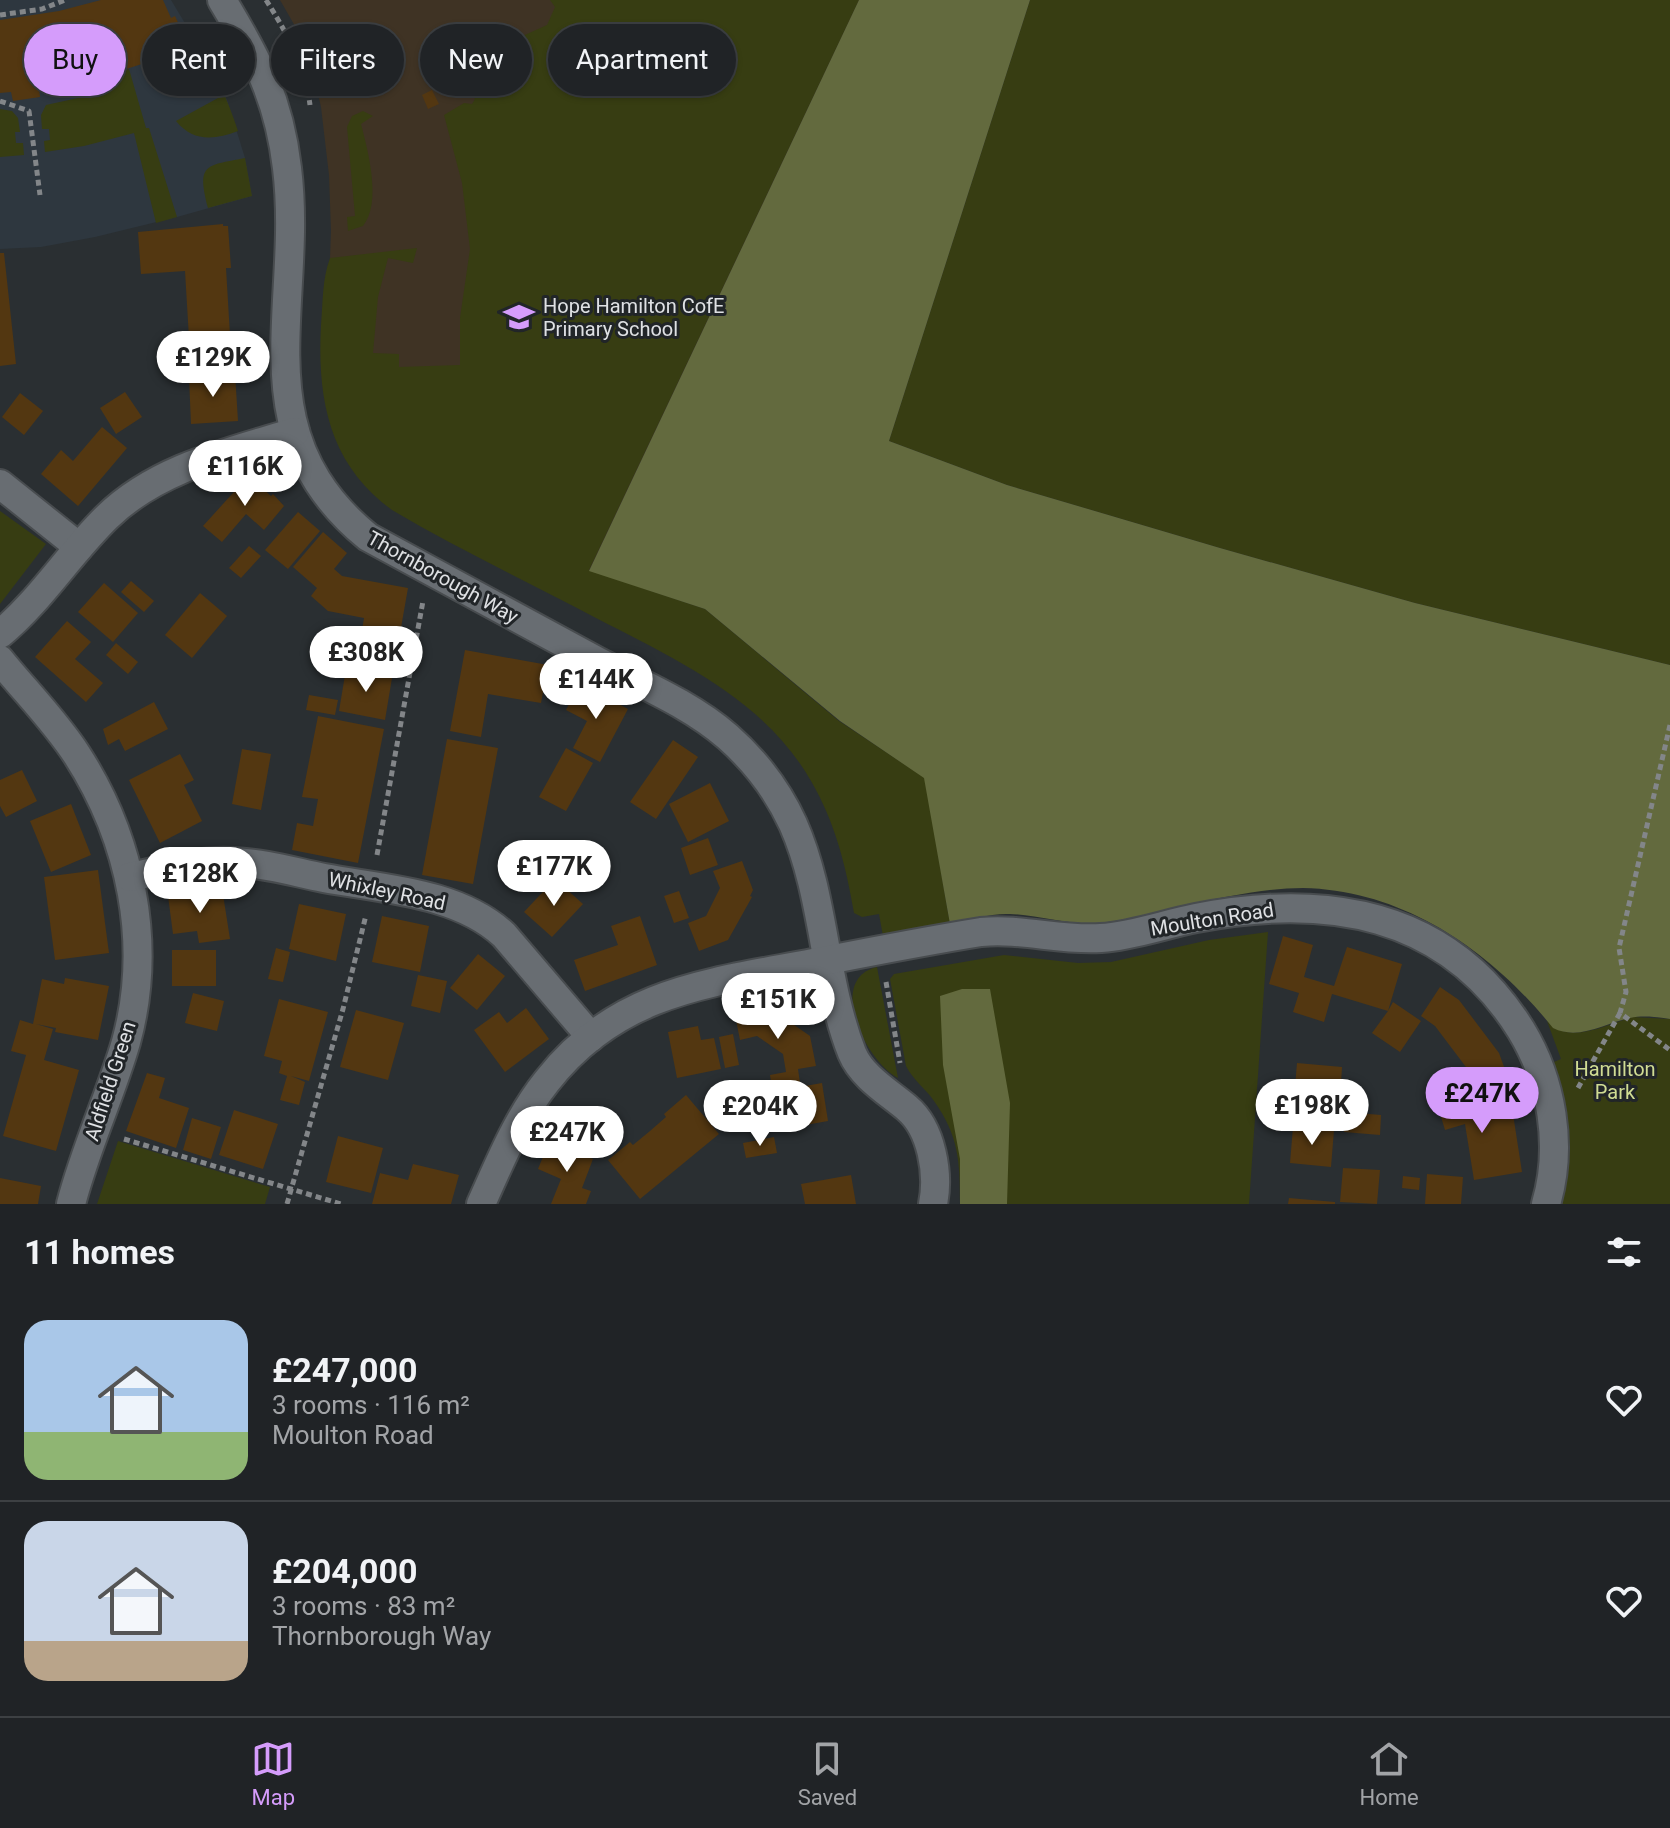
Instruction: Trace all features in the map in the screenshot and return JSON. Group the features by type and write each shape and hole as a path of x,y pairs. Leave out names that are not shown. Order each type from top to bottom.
{"street":[{"name":"Thornborough Way","path":"222,0 265,78 282,130 290,198 285,374 288,407 301,452 324,495 368,537 705,720 740,749 769,782 798,837 808,868 826,960 854,1057 871,1079 909,1109 920,1125 933,1161 933,1204"},
{"path":"0,634 24,614 108,515 157,481 211,459 295,432"},
{"path":"0,484 79,547"},
{"name":"Aldfield Green","path":"0,660 75,752 88,773 112,824 130,877 137,926 134,995 127,1039 71,1204"},
{"name":"Whixley Road","path":"130,877 192,864 233,862 396,891 456,906 493,925 504,935 591,1037"},
{"name":"Moulton Road","path":"826,960 996,930 1099,938 1195,918 1267,909 1313,908 1366,916 1421,935 1448,951 1478,975 1507,1008 1529,1044 1548,1095 1554,1158 1546,1204"},
{"path":"481,1204 532,1101 560,1066 591,1037 625,1013 664,995 826,960"}],"path":[{"path":"0,15 42,9 65,0"},
{"path":"266,0 295,51 312,114"},
{"path":"0,101 29,111 40,195"},
{"path":"1548,1095 1580,1087 1620,1013 1626,992 1619,948 1670,725"},
{"path":"880,950 909,1109"},
{"path":"1620,1013 1670,1050"},
{"path":"95,1130 341,1204"}],"shaded area":[{"path":"0,0 171,0 185,24 142,24 142,96 225,96 245,158 252,196 95,237 41,247 0,249"},
{"name":"Hope Hamilton CofE Primary School","path":"280,0 859,0 589,571 411,508 330,259 329,175 318,96 404,96 404,24 294,24"}],"green space":[{"name":"Hope Hamilton CofE Primary School","path":"550,0 859,0 589,570 705,609 839,721 925,778 950,924 883,936 879,914 862,917 854,913 843,861 827,812 792,752 769,727 744,704 687,666 392,510 354,472 331,428 325,404 320,352 323,299 330,258 417,248 413,263 388,258 378,297 373,353 399,354 399,367 460,365 460,318 470,249 462,183 444,115 464,103 472,104 473,96 532,96 532,32 547,25 555,7"},
{"path":"859,0 1030,0 889,441 1007,485 1220,548 1415,603 1670,665 1670,1019 1635,1017 1592,1030 1563,1032 1553,1028 1503,974 1443,930 1377,900 1341,891 1303,888 1267,890 1100,923 1003,914 950,924 924,778 840,721 705,609 589,571"},
{"path":"1030,0 1670,0 1670,665 1415,603 1220,548 1007,485 889,441"},
{"path":"129,69 177,217 156,223 134,133 45,152 44,141 50,140 49,129 42,129 41,115 46,105 78,96 126,96 126,70"},
{"path":"225,96 238,131 221,136 197,136 176,121"},
{"path":"0,109 12,111 18,118 20,132 15,132 16,143 23,143 24,155 0,157"},
{"path":"363,111 373,116 361,124 372,176 372,204 363,226 348,231 347,217 355,216 347,127 352,116"},
{"path":"245,158 252,196 208,208 203,183 207,170 220,163"},
{"path":"0,511 46,544 0,604"},
{"path":"1268,932 1249,1204 960,1204 958,1162 949,1126 906,1066 890,979 894,974 1004,955 1078,963 1111,962 1209,940"},
{"path":"877,967 898,1078 874,1056 856,1021 854,987 862,975"},
{"path":"962,989 990,989 1010,1103 1007,1204 960,1204 960,1159 943,1065 940,996"},
{"name":"Hamilton Park","path":"1633,1017 1670,1019 1670,1204 1562,1204 1568,1150 1563,1099 1554,1062 1561,1059 1547,1021 1566,1032 1577,1033"},
{"path":"118,1141 270,1187 265,1204 97,1204"}],"building":[{"path":"101,0 163,0 171,18 175,16 179,24 142,24 142,64 126,69 126,24 24,24 24,96 40,97 13,101 11,92 0,93 0,20 59,11"},
{"path":"422,96 435,96 439,104 428,109"},
{"path":"228,226 231,268 226,268 230,335 189,338 185,271 141,274 138,232"},
{"path":"0,253 4,253 16,364 0,366"},
{"path":"235,373 238,421 191,424 189,377"},
{"path":"125,392 142,417 116,434 100,408"},
{"path":"20,393 43,411 24,435 2,417"},
{"path":"102,427 127,448 78,506 41,474 61,450 73,461"},
{"path":"252,472 263,482 260,486 284,506 264,530 246,514 222,542 203,526"},
{"path":"298,512 320,531 288,569 265,550"},
{"path":"323,532 347,553 334,569 342,576 408,588 393,673 356,666 364,618 328,611 311,596 317,588 293,567"},
{"path":"249,546 261,556 241,578 229,568"},
{"path":"131,581 154,601 144,612 121,592"},
{"path":"104,583 138,613 113,642 78,612"},
{"path":"200,593 227,616 192,658 165,635"},
{"path":"67,621 91,642 75,659 103,683 86,702 35,657"},
{"path":"116,643 138,662 128,674 106,655"},
{"path":"465,650 548,665 541,703 488,694 481,737 450,731"},
{"path":"346,669 392,678 385,720 339,711"},
{"path":"580,683 628,709 600,762 573,748 587,721 566,710"},
{"path":"309,695 338,700 335,715 306,710"},
{"path":"154,702 168,729 125,751 119,739 108,745 103,729"},
{"path":"318,716 384,729 358,863 292,850 297,823 313,826 318,799 302,797"},
{"path":"447,739 498,748 473,884 422,875"},
{"path":"673,740 698,757 656,819 630,802"},
{"path":"566,748 593,763 566,811 539,797"},
{"path":"242,749 271,754 261,810 232,804"},
{"path":"180,754 194,780 184,785 202,821 160,843 129,780"},
{"path":"22,770 37,801 6,817 0,806 0,780"},
{"path":"710,783 729,821 688,842 669,804"},
{"path":"71,804 91,855 51,872 30,821"},
{"path":"708,838 718,865 690,875 681,848"},
{"path":"742,861 753,890 752,897 728,940 699,951 688,923 706,916 720,888 713,871"},
{"path":"98,870 109,953 55,960 44,877"},
{"path":"555,879 583,904 552,937 524,912"},
{"path":"222,888 230,939 199,943 197,931 173,934 168,896"},
{"path":"679,891 689,918 674,923 664,896"},
{"path":"299,904 346,914 336,961 289,949"},
{"path":"382,916 429,926 420,972 372,962"},
{"path":"640,916 657,965 585,991 574,960 618,945 611,926"},
{"path":"1283,936 1313,945 1304,977 1334,986 1347,947 1402,964 1388,1011 1332,994 1324,1022 1293,1012 1299,993 1269,984"},
{"path":"276,948 290,952 283,982 268,979"},
{"path":"172,950 216,950 216,986 172,986"},
{"path":"478,954 505,976 477,1010 450,988"},
{"path":"418,975 447,981 440,1013 411,1006"},
{"path":"65,978 109,986 98,1040 55,1032 56,1028 36,1024 53,1029 44,1060 79,1070 56,1151 3,1136 26,1055 11,1051 20,1020 33,1024 42,979 64,984"},
{"path":"1440,987 1459,1000 1499,1053 1507,1075 1474,1085 1469,1071 1435,1026 1421,1016"},
{"path":"193,993 224,1001 217,1031 185,1023"},
{"path":"279,999 328,1012 309,1081 291,1076 305,1082 299,1105 280,1100 287,1076 279,1073 282,1061 264,1056"},
{"path":"1393,1002 1421,1021 1400,1052 1372,1033"},
{"path":"764,1004 810,1036 816,1066 798,1069 800,1083 772,1088 770,1075 786,1072 783,1054 757,1036 740,1040 734,1010"},
{"path":"526,1008 549,1039 505,1072 474,1030 499,1012 507,1023"},
{"path":"356,1010 404,1023 388,1080 340,1067"},
{"path":"698,1026 701,1040 714,1038 721,1069 677,1078 668,1032"},
{"path":"733,1034 739,1065 725,1068 719,1037"},
{"path":"1297,1063 1342,1067 1339,1113 1293,1110"},
{"path":"147,1073 165,1078 159,1098 189,1108 176,1148 126,1131"},
{"path":"822,1083 828,1121 783,1129 777,1091"},
{"path":"1470,1086 1480,1119 1513,1114 1522,1172 1474,1180 1465,1124 1445,1130 1435,1097"},
{"path":"686,1095 719,1134 640,1199 608,1160 650,1131"},
{"path":"234,1110 278,1124 263,1169 219,1155"},
{"path":"1346,1112 1381,1115 1380,1135 1344,1132"},
{"path":"192,1118 221,1127 211,1159 183,1150"},
{"path":"1293,1127 1334,1130 1331,1167 1290,1163"},
{"path":"338,1136 383,1148 371,1193 326,1182"},
{"path":"774,1137 777,1153 746,1158 743,1143"},
{"path":"549,1142 593,1159 582,1188 591,1191 586,1204 551,1204 561,1179 538,1169"},
{"path":"413,1164 459,1175 451,1204 372,1204 380,1173 408,1180"},
{"path":"1343,1168 1380,1170 1377,1204 1340,1202"},
{"path":"1427,1174 1463,1177 1461,1204 1425,1204"},
{"path":"851,1175 856,1204 805,1204 801,1184"},
{"path":"1403,1176 1420,1178 1419,1190 1402,1188"},
{"path":"0,1178 41,1186 38,1204 0,1204"},
{"path":"1289,1198 1335,1202 1335,1204 1288,1204"}],"place":[{"name":"Hope Hamilton CofE Primary School","path":"519,317"}]}
